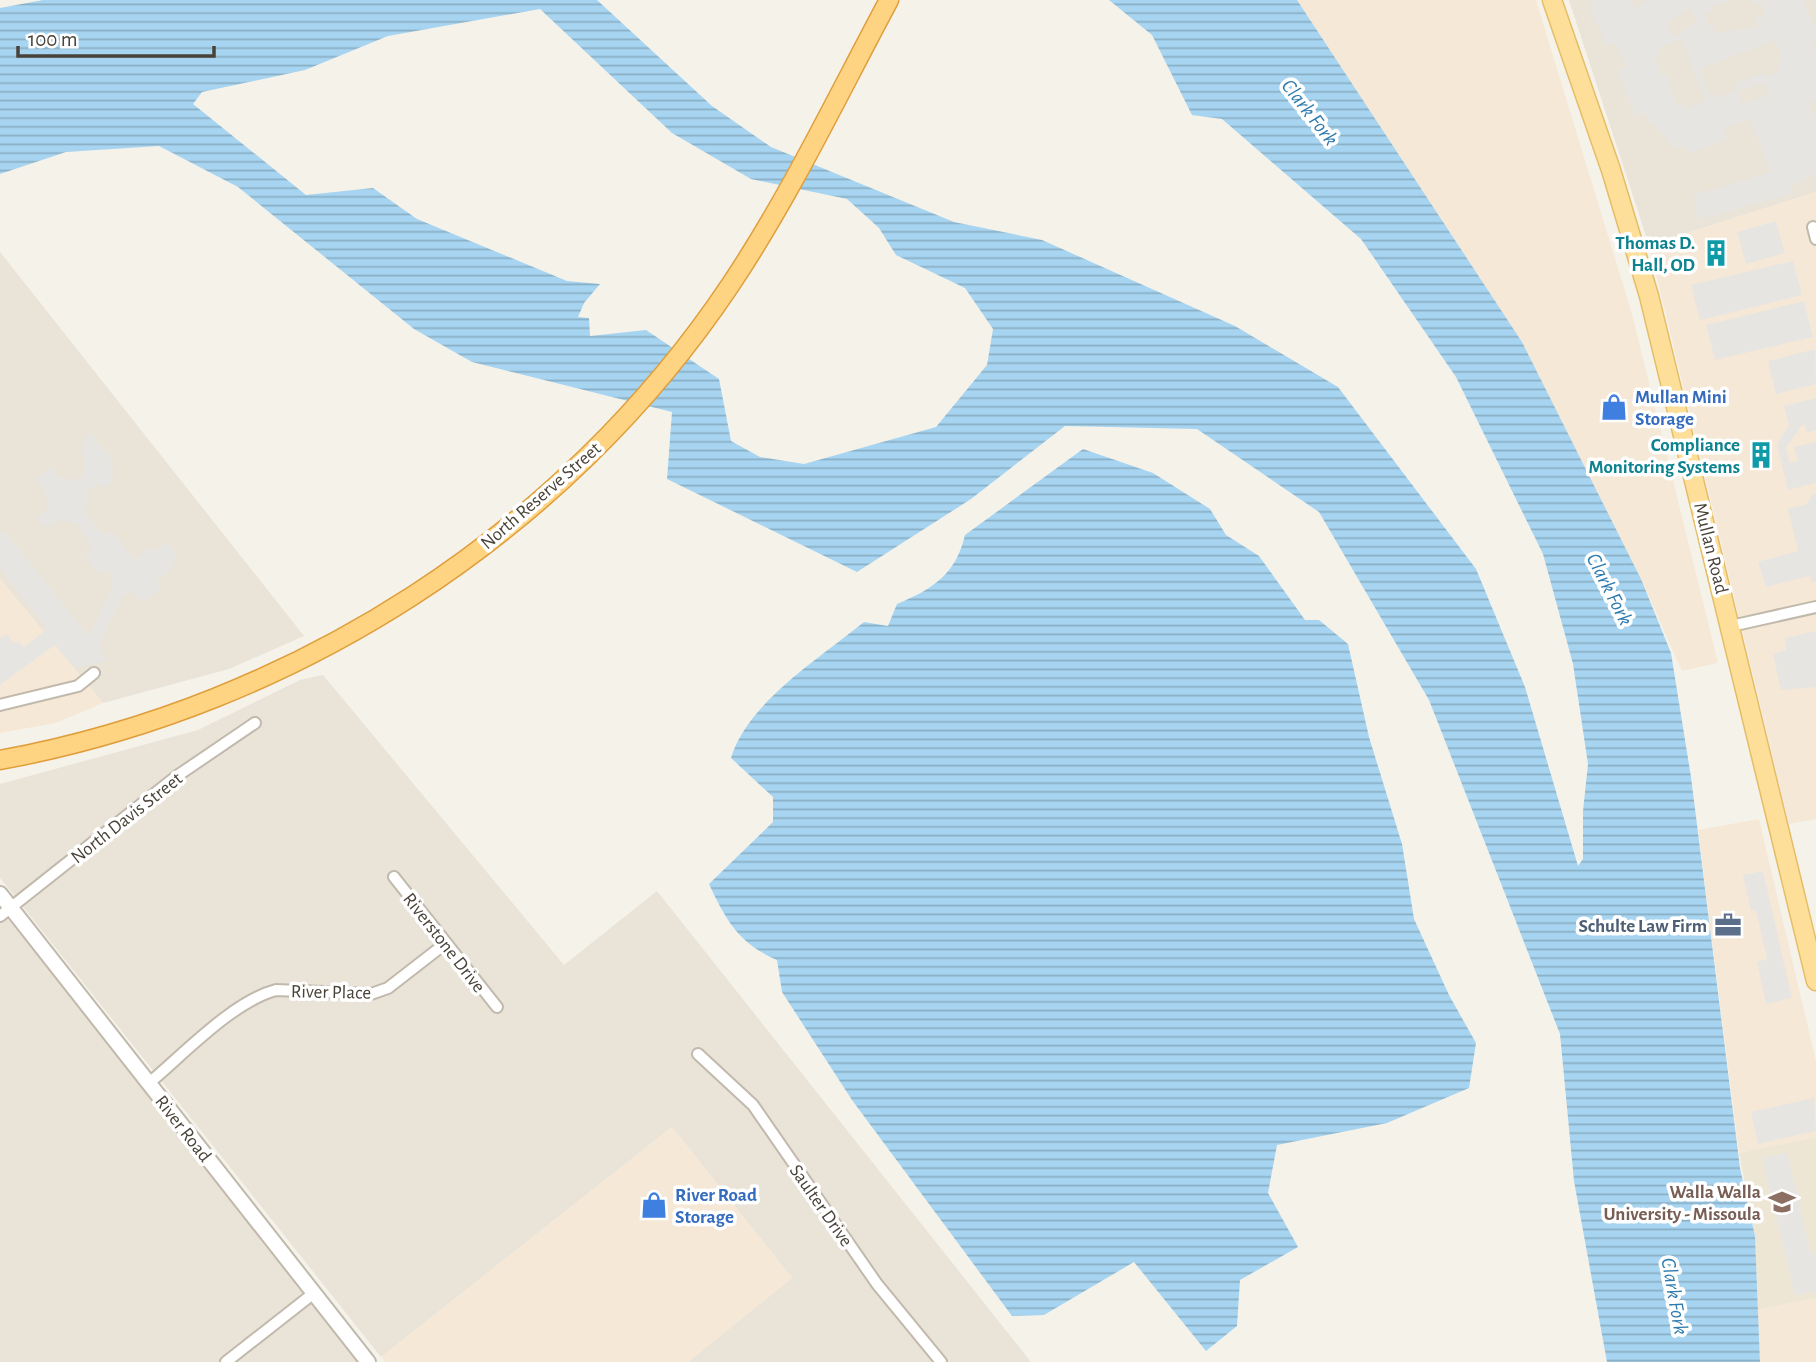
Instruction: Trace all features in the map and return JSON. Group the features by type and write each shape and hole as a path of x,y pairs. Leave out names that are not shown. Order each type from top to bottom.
{"highway":[{"name":"North Reserve Street","path":"0,760 86,743 150,723 314,655 430,585 539,502 605,438 688,343 731,285 765,229 889,0"}],"main road":[{"name":"Mullan Road","path":"1552,0 1611,170 1649,296 1816,981"}],"street":[{"path":"1813,227 1816,239"},
{"path":"1731,626 1816,607"},
{"path":"0,705 78,686 94,673"},
{"name":"North Davis Street","path":"5,911 177,776 256,723"},
{"name":"Riverstone Drive","path":"394,877 497,1007"},
{"name":"River Road","path":"0,894 5,911 149,1083 368,1362"},
{"name":"River Place","path":"149,1083 236,1012 265,993 276,990 371,994 388,988 446,943"},
{"name":"Saulter Drive","path":"698,1054 753,1105 877,1284 941,1362"},
{"path":"226,1362 314,1293"}],"shaded area":[{"path":"1297,0 1536,0 1632,314 1718,663 1682,671 1641,579 1522,342"},
{"path":"1569,0 1816,0 1816,192 1649,245"},
{"path":"1594,0 1629,0 1636,8 1647,0 1736,0 1711,6 1712,11 1705,12 1707,26 1713,26 1715,33 1757,27 1756,18 1764,17 1762,3 1754,4 1753,0 1803,0 1816,30 1816,40 1811,44 1816,55 1816,100 1809,103 1816,120 1816,173 1791,185 1793,193 1698,220 1693,195 1772,172 1749,119 1723,128 1727,138 1690,154 1685,144 1676,150 1654,124 1651,124 1645,113 1637,117 1617,71 1626,67 1615,43 1606,46 1589,5","holes":["1689,8 1698,20 1675,37 1666,25","1681,39 1706,100 1686,109 1683,103 1675,105 1667,74 1661,76 1654,57 1659,55 1657,49","1775,40 1783,61 1778,64 1780,71 1765,77 1763,73 1734,84 1736,90 1717,98 1715,94 1709,95 1699,69","1764,83 1769,95 1743,104 1739,92"]},
{"path":"1816,192 1816,819 1789,824 1649,245"},
{"path":"1776,221 1785,253 1746,264 1737,232"},
{"path":"0,252 304,636 229,669 103,703 0,579"},
{"path":"1793,261 1802,295 1700,320 1691,285"},
{"path":"1804,301 1813,337 1715,360 1706,325"},
{"path":"1815,349 1816,384 1776,394 1768,361"},
{"path":"1816,398 1816,430 1807,433 1805,425 1802,425 1786,448 1790,463 1798,461 1794,447 1816,442 1816,483 1788,490 1777,444 1789,425 1784,406"},
{"path":"90,432 113,459 109,462 115,470 109,472 115,479 103,488 98,484 87,492 86,514 102,534 114,533 134,560 150,548 154,551 166,542 177,556 172,569 156,582 162,589 144,603 134,593 123,595 99,645 106,661 74,668 55,645 0,685 0,639 7,634 14,643 18,641 24,647 47,629 0,568 0,534 4,531 87,634 90,635 112,587 109,569 100,575 84,555 93,548 76,523 58,520 47,528 36,518 47,509 46,493 35,480 51,467 60,478 78,480 84,475 82,446"},
{"path":"1812,494 1816,494 1816,582 1812,583 1810,576 1766,587 1758,562 1798,551 1788,509 1807,504"},
{"path":"0,579 103,703 56,723 0,733"},
{"path":"1816,631 1816,687 1781,690 1773,654 1786,650 1785,638"},
{"path":"323,675 564,965 657,891 1031,1362 688,1362 792,1278 672,1127 381,1357 0,878 0,784 198,730 300,680"},
{"path":"1759,819 1816,1061 1816,1137 1739,1153 1698,830"},
{"path":"1763,871 1792,998 1766,1004 1757,962 1767,959 1756,910 1751,911 1743,875"},
{"path":"0,909 366,1362 0,1362"},
{"path":"1814,1098 1816,1131 1758,1144 1751,1112"},
{"name":"River Road Storage","path":"672,1127 792,1278 688,1362 385,1362 381,1357"},
{"name":"Walla Walla University - Missoula","path":"1816,1137 1816,1298 1758,1310 1755,1236 1739,1153"},
{"path":"1787,1152 1811,1254 1816,1253 1816,1291 1795,1296 1762,1158"},
{"path":"1816,1298 1816,1362 1760,1362 1758,1310"}],"water":[{"name":"Clark Fork","path":"43,0 597,0 712,106 771,147 954,222 1042,240 1235,326 1338,387 1476,569 1525,687 1578,866 1583,859 1583,811 1588,764 1573,664 1543,554 1456,377 1361,239 1222,119 1192,115 1152,35 1109,0 1297,0 1522,342 1641,579 1671,653 1691,777 1740,1168 1755,1236 1760,1362 1607,1362 1574,1181 1560,1034 1429,700 1319,512 1197,429 1065,426 971,499 857,572 667,479 672,412 472,362 414,329 238,187 159,146 66,152 0,174 0,8","holes":["540,9 672,133 751,179 847,199 879,228 896,255 965,288 993,329 987,365 936,427 804,464 760,457 731,441 719,379 646,330 590,336 589,318 578,317 584,303 600,284 567,281 417,219 373,188 306,195 193,104 202,92 305,70 388,36"]},
{"path":"1083,449 1153,473 1210,509 1226,535 1259,556 1305,620 1319,620 1348,644 1369,737 1402,844 1414,919 1449,995 1476,1043 1469,1088 1387,1123 1277,1145 1268,1193 1298,1247 1240,1280 1237,1326 1206,1351 1134,1262 1044,1315 1012,1316 852,1100 782,992 777,960 743,938 721,909 709,884 773,822 773,797 731,758 753,718 787,682 864,622 888,626 897,604 932,586 949,570 956,560 965,535"}],"place":[{"name":"Thomas D. Hall, OD","path":"1716,253"},
{"name":"Mullan Mini Storage","path":"1614,407"},
{"name":"Compliance Monitoring Systems","path":"1761,455"},
{"name":"Schulte Law Firm","path":"1728,925"},
{"name":"Walla Walla University - Missoula","path":"1782,1202"},
{"name":"River Road Storage","path":"654,1205"}]}
